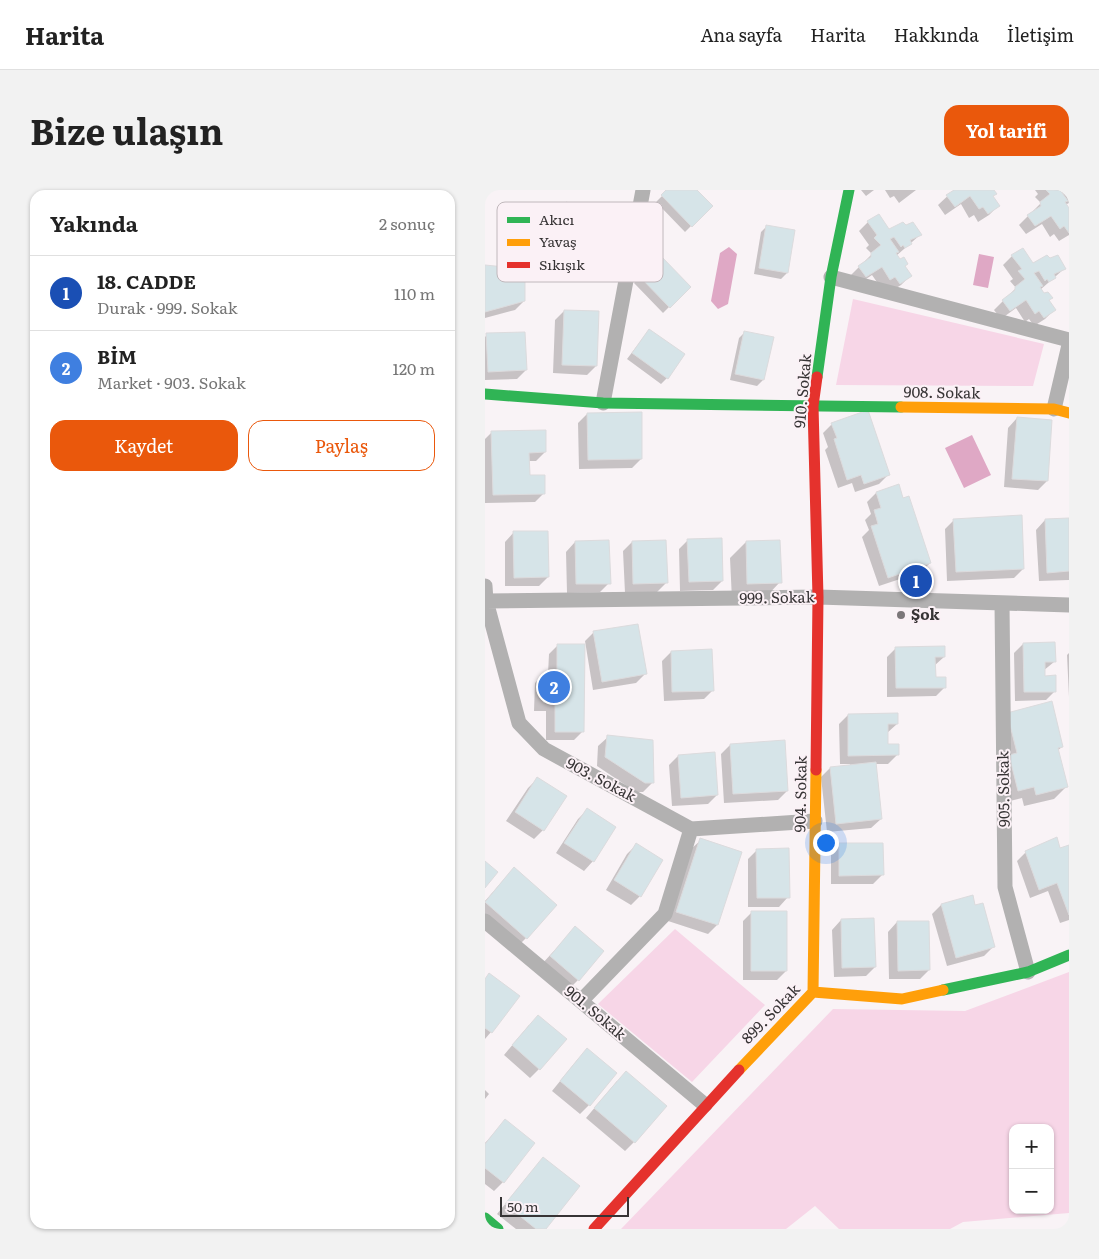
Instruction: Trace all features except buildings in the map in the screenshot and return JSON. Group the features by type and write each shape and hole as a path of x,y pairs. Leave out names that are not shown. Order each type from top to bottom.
{"street":[{"name":"910. Sokak","path":"819,597 813,406 831,277 849,190"},
{"path":"831,277 1069,340"},
{"path":"603,403 626,282"},
{"path":"1053,410 1069,346"},
{"name":"908. Sokak","path":"485,394 603,403 1053,410 1069,413"},
{"name":"999. Sokak","path":"485,596 819,597 1069,605"},
{"name":"903. Sokak","path":"485,596 519,723 544,749 691,829"},
{"name":"904. Sokak","path":"813,992 819,597"},
{"name":"905. Sokak","path":"1002,603 1005,887 1029,972"},
{"path":"581,1001 665,914 691,829 815,821"},
{"name":"901. Sokak","path":"485,921 705,1105"},
{"name":"899. Sokak","path":"594,1229 705,1105 813,992 902,998 1029,972 1069,955"},
{"path":"485,1218 498,1229"}],"shaded area":[{"path":"729,247 737,254 728,304 718,309 711,301 720,253"},
{"path":"979,254 994,257 988,288 973,285"},
{"path":"853,299 1044,344 1033,386 836,385"},
{"path":"972,435 991,475 964,488 945,448"},
{"path":"675,929 765,1005 692,1082 598,1004"},
{"path":"1069,972 1069,1213 963,1222 950,1229 839,1229 815,1206 786,1229 621,1229 833,1009 965,1011"}],"traffic: fast":[{"path":"817,377 831,277 849,190"},
{"path":"485,394 603,403 901,407"},
{"path":"943,990 1028,972 1069,955"},
{"path":"485,1218 498,1229"}],"traffic: slow":[{"path":"901,407 1054,409 1069,413"},
{"path":"813,992 816,770"},
{"path":"739,1070 813,992 902,999 943,990"}],"traffic: jam":[{"path":"816,770 818,597 813,406 817,377"},
{"path":"594,1229 739,1070"}],"place":[{"name":"18. CADDE","path":"916,581"},
{"name":"Şok","path":"901,615"},
{"name":"BİM","path":"554,687"}]}
